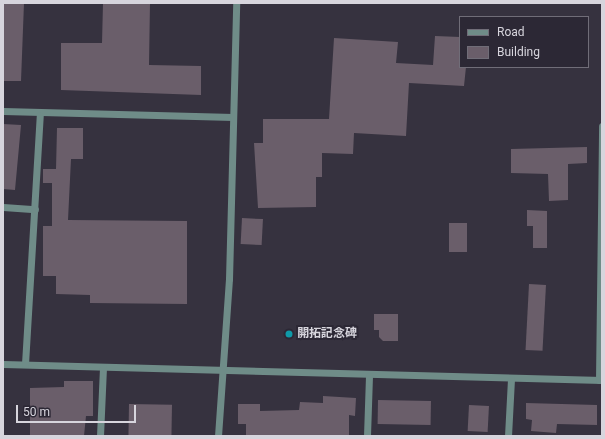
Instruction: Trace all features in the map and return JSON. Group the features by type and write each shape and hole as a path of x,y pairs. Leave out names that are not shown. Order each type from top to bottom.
{"street":[{"path":"218,436 221,372 229,279 236,3"},
{"path":"3,111 40,115 233,117"},
{"path":"25,364 40,115"},
{"path":"3,364 369,376 601,380 602,126"},
{"path":"3,207 35,209"},
{"path":"100,436 102,367"},
{"path":"367,436 369,376"},
{"path":"508,436 511,379"}],"building":[{"path":"3,3 24,3 21,81 3,81"},
{"path":"103,3 150,3 149,65 201,66 201,95 61,90 61,43 102,43"},
{"path":"435,36 459,37 459,68 466,68 464,86 409,83 406,136 354,133 353,154 322,153 322,177 316,177 316,207 258,208 254,143 263,143 263,119 329,119 334,38 398,42 396,63 433,65"},
{"path":"3,124 21,125 15,190 3,189"},
{"path":"57,128 83,128 83,159 71,159 68,220 187,221 187,304 90,303 90,295 56,294 56,276 43,276 43,226 52,226 52,183 43,183 43,169 56,169"},
{"path":"587,147 587,163 568,164 568,200 549,201 548,174 511,173 511,149"},
{"path":"527,210 547,211 547,248 533,248 533,226 527,226"},
{"path":"242,218 263,219 262,245 241,244"},
{"path":"449,223 467,223 467,252 449,252"},
{"path":"529,284 546,285 543,351 526,350"},
{"path":"374,314 398,314 398,341 383,341 379,337 379,330 374,330"},
{"path":"64,381 93,381 93,416 86,416 84,436 30,436 30,388 64,387"},
{"path":"323,396 356,398 355,416 349,415 349,436 246,436 246,424 238,424 238,404 260,404 260,411 299,410 300,402 323,403"},
{"path":"378,400 431,401 431,425 378,424"},
{"path":"526,403 597,405 597,425 557,424 556,433 531,431 532,420 526,419"},
{"path":"129,404 172,405 171,436 128,436"},
{"path":"469,405 489,406 488,432 468,431"}],"place":[{"name":"開拓記念碑","path":"289,334"}]}
